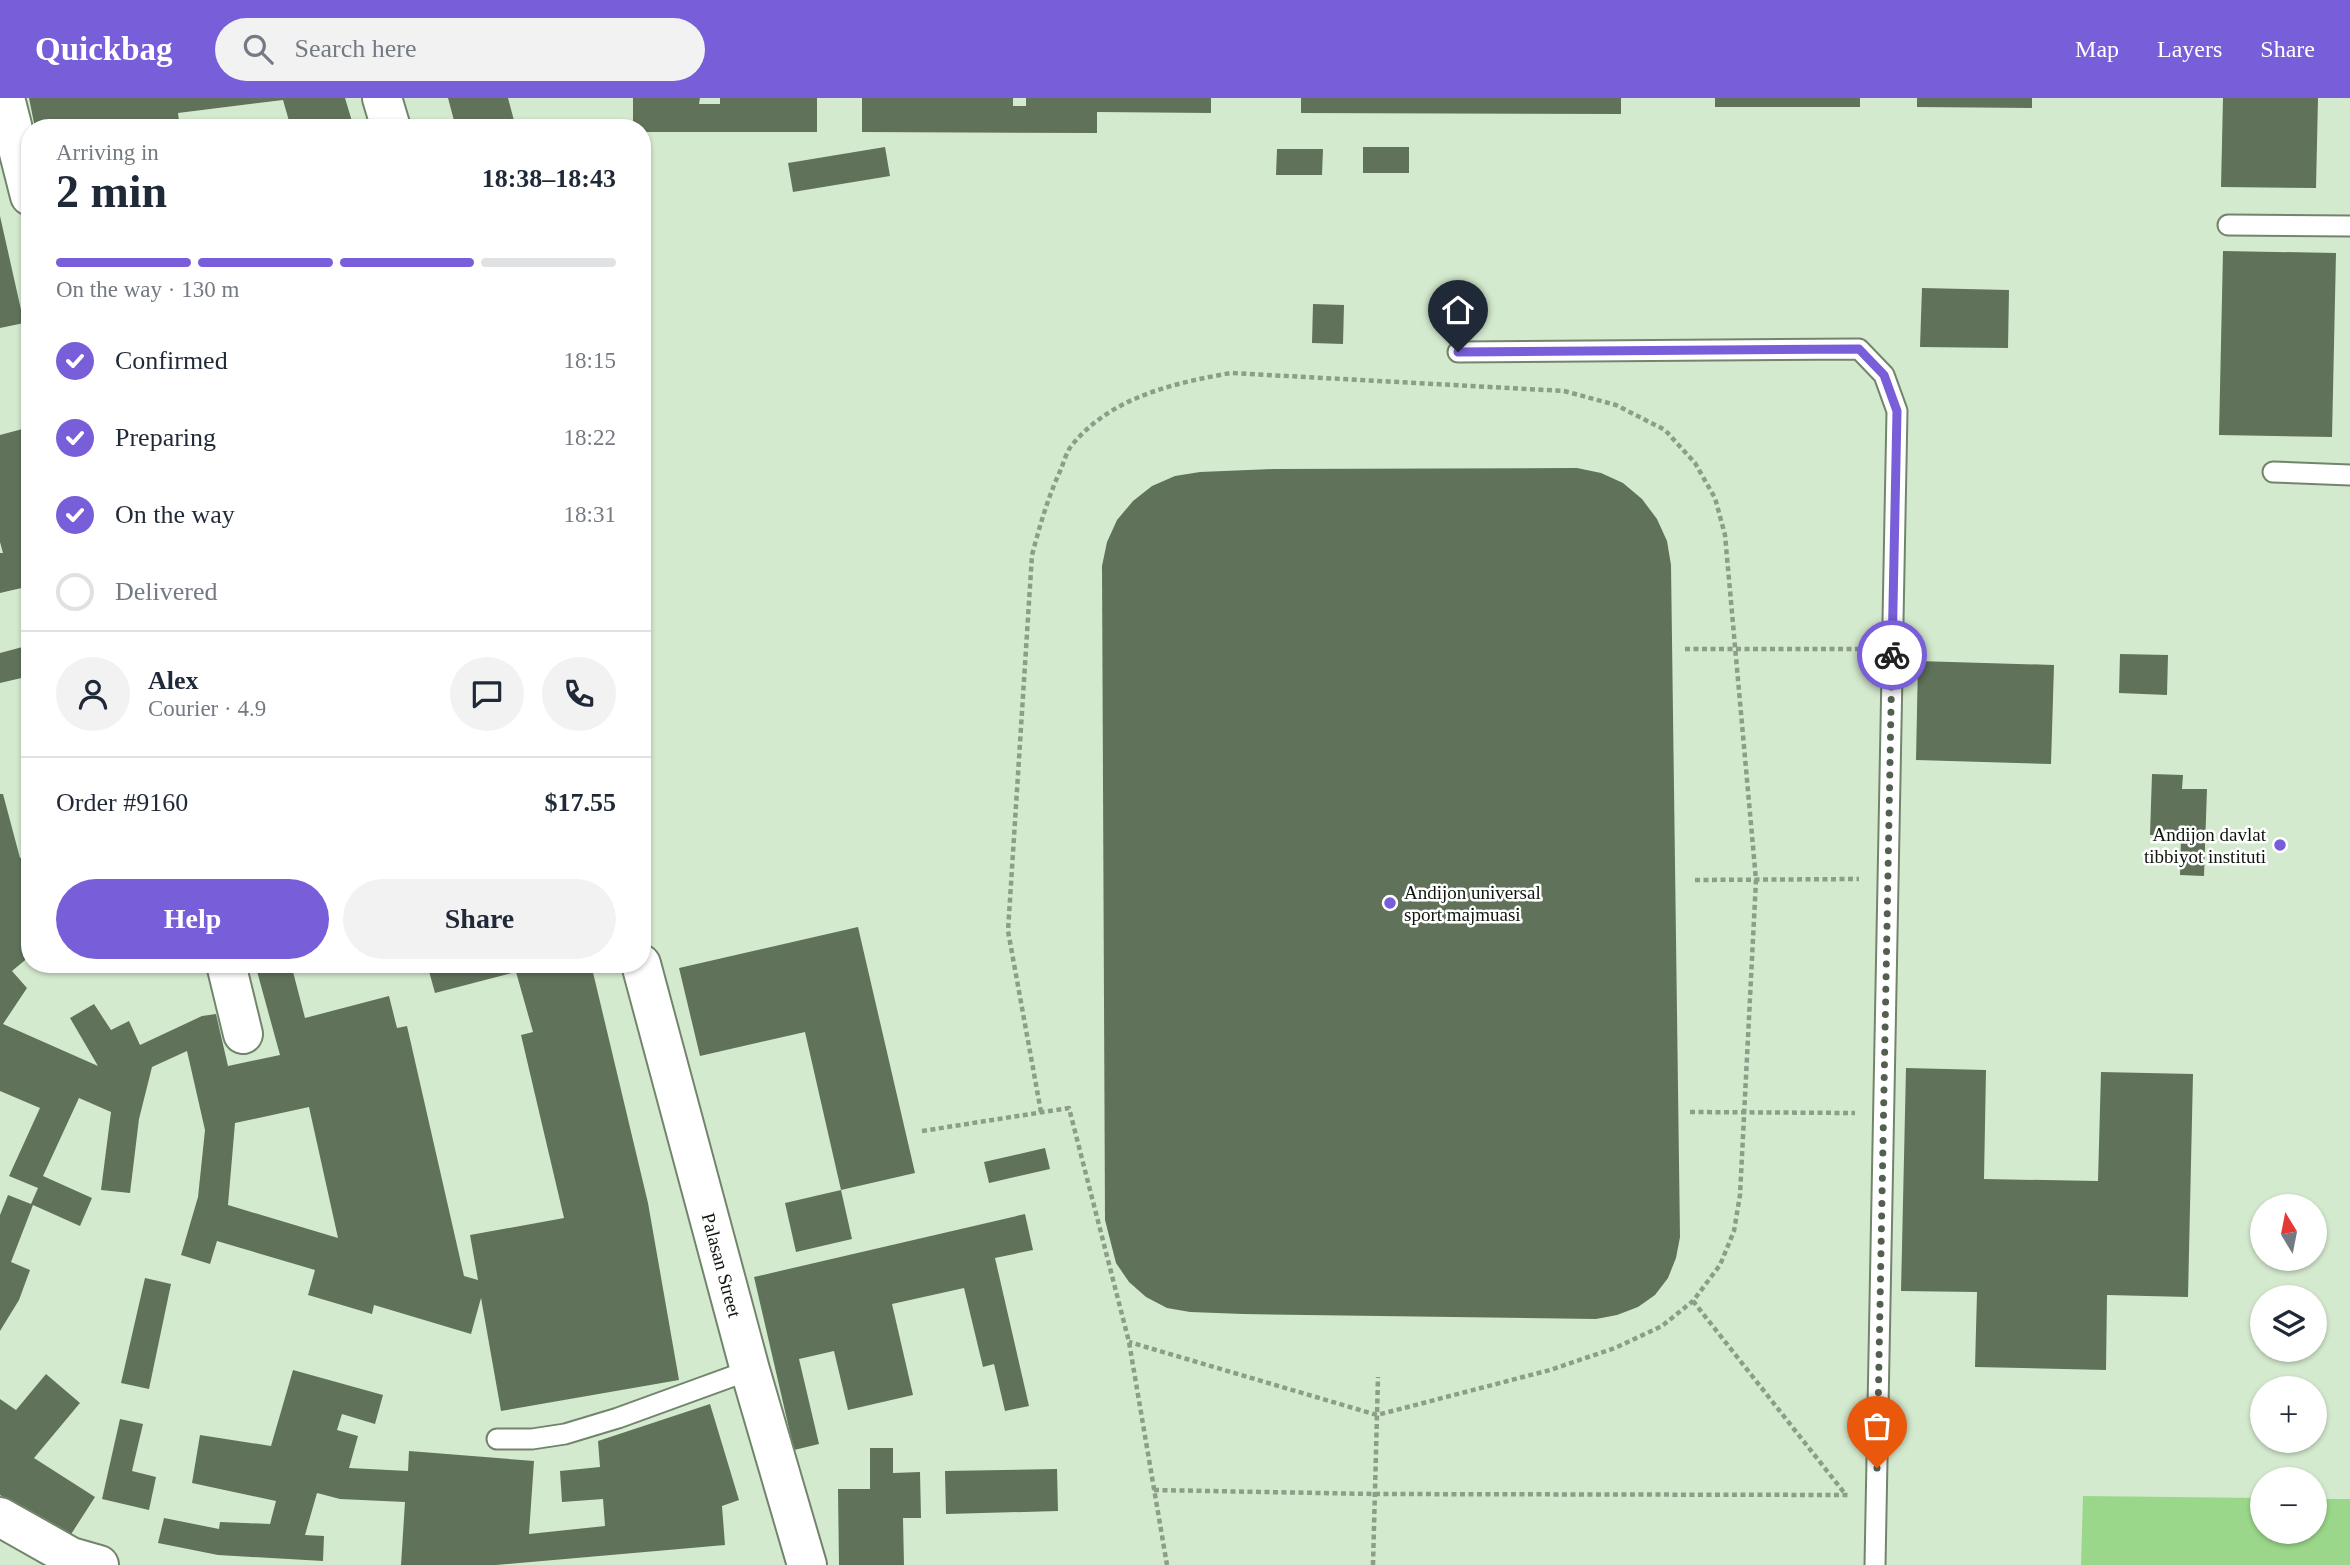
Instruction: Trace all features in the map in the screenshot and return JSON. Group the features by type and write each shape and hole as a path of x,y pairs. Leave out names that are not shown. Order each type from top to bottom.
{"street":[{"path":"5,98 21,161"},
{"path":"382,98 388,119"},
{"path":"228,973 243,1034"},
{"name":"Palasan Street","path":"643,973 750,1370 807,1565"},
{"path":"0,1517 71,1557 99,1565"}],"lane":[{"path":"2228,225 2350,226"},
{"path":"1458,352 1859,349 1884,375 1897,411 1875,1565"},
{"path":"2273,472 2350,475"},
{"path":"498,1439 532,1439 565,1434 618,1418 750,1370"}],"path":[{"path":"1041,1112 1008,931 1032,555 1047,499 1071,446 1100,418 1141,395 1188,381 1231,373 1564,391 1616,405 1665,430 1695,463 1715,498 1725,535 1756,880 1740,1195 1734,1231 1720,1265 1693,1301 1662,1326 1615,1348 1550,1370 1377,1415 1129,1342"},
{"path":"1685,649 1892,649"},
{"path":"1695,880 1888,879"},
{"path":"922,1131 1069,1108 1129,1342 1167,1565"},
{"path":"1690,1112 1884,1113"},
{"path":"1693,1301 1846,1495"},
{"path":"1373,1565 1378,1377"},
{"path":"1154,1490 1375,1494 1876,1496"}],"green space":[{"path":"2083,1496 2250,1498 2250,1544 2327,1544 2327,1499 2350,1499 2350,1565 2081,1565"}],"building":[{"path":"29,98 345,98 351,119 288,119 283,100 178,113 179,119 33,119"},
{"path":"448,98 508,98 514,119 454,119"},
{"path":"633,98 700,98 699,104 720,104 720,98 817,98 817,132 651,132 651,119 633,119"},
{"path":"862,98 1013,98 1013,106 1026,106 1026,98 1211,98 1211,113 1097,112 1097,133 862,132"},
{"path":"1301,98 1621,98 1621,114 1301,113"},
{"path":"1715,98 1860,98 1860,107 1715,107"},
{"path":"1917,98 2032,98 2032,108 1917,107"},
{"path":"2223,98 2318,98 2316,188 2221,187"},
{"path":"885,147 890,176 793,192 788,163"},
{"path":"1363,147 1409,147 1409,173 1363,173"},
{"path":"1277,149 1323,149 1322,175 1276,175"},
{"path":"0,216 21,310 21,324 0,328"},
{"path":"2223,251 2336,253 2332,437 2219,435"},
{"path":"1922,288 2009,290 2008,348 1920,347"},
{"path":"1313,304 1344,305 1343,344 1312,343"},
{"path":"21,429 21,588 0,593 0,553 3,553 0,542 0,435"},
{"name":"Andijon universal sport majmuasi","path":"1577,468 1601,473 1623,483 1642,499 1657,519 1667,541 1671,565 1680,1237 1668,1278 1655,1295 1638,1307 1596,1319 1243,1314 1190,1312 1167,1308 1146,1297 1129,1282 1116,1263 1105,1220 1102,566 1107,542 1117,520 1133,501 1152,486 1175,476 1200,472 1274,469"},
{"path":"21,647 21,678 0,683 0,653"},
{"path":"2120,654 2168,655 2167,695 2119,693"},
{"path":"1918,661 2054,665 2051,764 1916,760"},
{"path":"2152,774 2183,775 2182,789 2207,789 2204,876 2180,875 2181,836 2150,835"},
{"path":"0,794 3,794 21,858 21,964 12,971 27,988 3,1024 98,1066 70,1018 94,1004 111,1030 129,1021 140,1045 202,1016 216,1014 228,1066 280,1055 257,973 293,973 305,1018 389,996 397,1028 407,1026 464,1276 478,1280 470,1235 564,1218 521,1035 533,1032 516,973 593,973 648,1203 679,1380 501,1411 481,1298 471,1334 374,1305 372,1314 308,1295 315,1270 217,1241 210,1264 181,1255 198,1197 205,1130 187,1051 152,1067 139,1119 130,1193 101,1190 111,1112 79,1098 43,1176 92,1198 80,1226 33,1205 11,1262 30,1270 19,1300 0,1331 0,1215 8,1195 31,1204 38,1188 9,1176 40,1108 0,1091","holes":["309,1107 338,1238 228,1205 235,1123"]},
{"path":"858,927 915,1173 841,1190 805,1032 700,1056 679,968"},
{"path":"429,973 512,973 435,993"},
{"path":"1906,1068 1986,1070 1984,1179 2098,1181 2101,1072 2193,1074 2188,1297 2107,1295 2106,1370 1975,1367 1977,1292 1901,1291"},
{"path":"1045,1148 1050,1169 989,1183 984,1162"},
{"path":"841,1190 852,1239 796,1252 785,1203"},
{"path":"1025,1214 1033,1250 995,1258 1029,1406 1005,1411 994,1364 983,1367 964,1288 892,1304 913,1395 848,1410 834,1351 799,1359 819,1444 794,1450 754,1277"},
{"path":"145,1278 171,1284 149,1389 121,1383"},
{"path":"293,1370 383,1395 375,1424 342,1414 337,1430 358,1436 349,1468 408,1471 409,1451 534,1461 529,1534 605,1526 603,1499 562,1502 560,1471 600,1467 598,1441 710,1404 739,1500 722,1506 725,1545 496,1565 401,1565 405,1502 340,1499 317,1493 305,1535 324,1536 323,1561 218,1555 158,1543 164,1518 219,1529 220,1522 270,1524 276,1501 192,1483 200,1435 271,1446"},
{"path":"46,1374 80,1403 34,1458 95,1497 68,1539 0,1495 0,1399 16,1410"},
{"path":"120,1419 143,1424 132,1471 156,1477 149,1510 102,1499"},
{"path":"870,1448 893,1448 893,1473 920,1472 921,1518 903,1518 904,1565 839,1565 838,1489 870,1489"},
{"path":"1057,1469 1058,1511 946,1514 945,1471"}],"way so far":[{"path":"1877,1468 1892,655"}],"place":[{"name":"Andijon davlat tibbiyot instituti","path":"2280,845"},
{"name":"Andijon universal sport majmuasi","path":"1390,903"}],"route":[{"path":"1458,352 1859,349 1884,375 1897,411 1892,655"}]}
